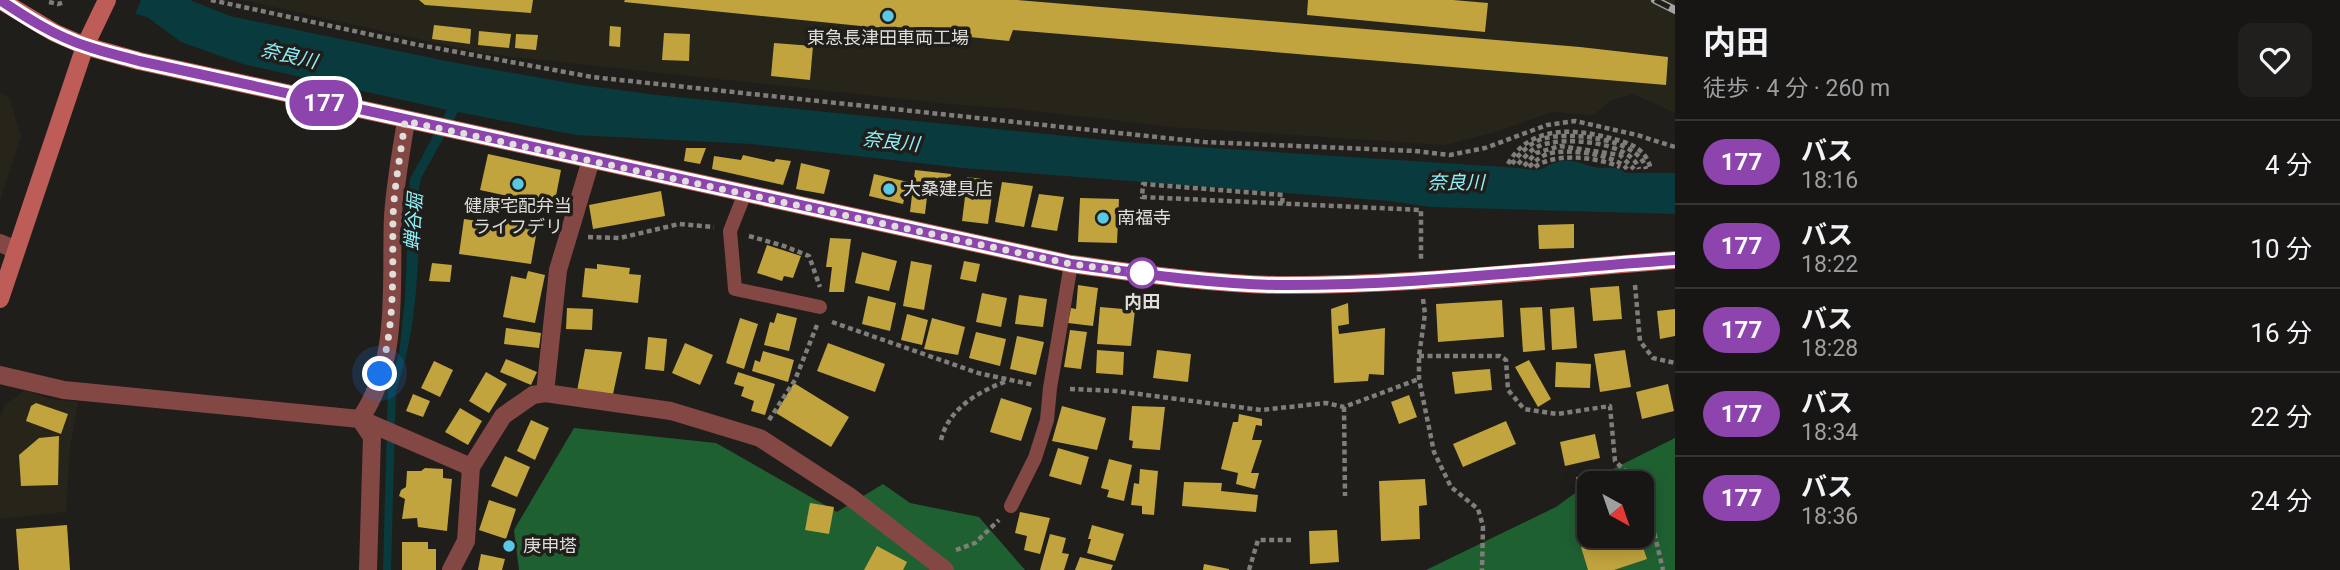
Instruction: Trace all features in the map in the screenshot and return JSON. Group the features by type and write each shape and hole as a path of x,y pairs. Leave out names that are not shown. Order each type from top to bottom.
{"main road":[{"path":"0,0 38,24 85,46 139,61 1071,264 1184,279 1275,285 1421,281 1675,260"},
{"path":"0,299 8,246 102,8"}],"street":[{"path":"359,419 373,400 388,347 392,305 393,214 414,123"},
{"path":"545,393 558,270 591,160"},
{"path":"0,375 64,390 359,419 471,467"},
{"path":"452,570 466,541 471,467 503,416 533,395 545,393 671,411 761,439 849,496 945,570"},
{"path":"359,419 372,437 368,570"}],"lane":[{"path":"745,193 730,231 735,289 820,306"},
{"path":"1011,506 1035,458 1047,420 1071,264"}],"path":[{"path":"211,0 414,44 592,77 1204,142 1415,151 1450,155 1485,148 1547,125 1575,121 1675,147"},
{"path":"1521,165 1522,148 1535,138 1547,133 1577,130 1632,144 1646,156 1648,170"},
{"path":"1521,165 1536,147 1552,142 1574,141 1628,153 1639,165 1637,169"},
{"path":"1521,165 1557,152 1575,152 1616,159 1627,169"},
{"path":"1521,165 1566,157 1604,162 1619,167"},
{"path":"1282,203 1283,195 1143,184 1142,197 1420,210 1421,281"},
{"path":"568,237 620,238 679,223 730,231 809,256 820,284 820,306"},
{"path":"1634,263 1640,341 1653,358 1675,363"},
{"path":"1425,314 1419,356 1419,379 1434,452 1451,487 1478,509 1482,526 1482,570"},
{"path":"761,439 769,419 795,380 820,318 933,359 1008,381 1050,388 1116,391 1261,410 1326,403 1344,407 1419,379"},
{"path":"1419,356 1500,356 1506,359 1508,390 1524,409 1557,414 1610,406 1615,461 1625,471"},
{"path":"941,440 943,430 957,410 977,395 1008,381"},
{"path":"1344,407 1345,496"},
{"path":"926,555 944,555 975,543 1011,506"},
{"path":"1654,530 1663,570"},
{"path":"1250,570 1258,540 1291,540"}],"shaded area":[{"name":"東急長津田車両工場","path":"242,0 1675,0 1675,113 1633,94 1610,101 1593,115 1552,112 1499,131 1445,145 1171,127 486,54"},
{"path":"0,92 9,98 21,136 0,200"},
{"path":"25,390 50,399 78,402 70,447 66,512 0,519 0,419 4,406"}],"green space":[{"path":"574,428 716,443 837,512 883,484 910,503 979,517 1025,570 519,570 514,530"},
{"path":"1675,438 1675,570 1426,570 1556,507 1577,492 1577,548 1654,548 1654,471 1609,471"}],"water":[{"path":"84,0 190,0 230,16 451,62 581,85 657,95 1136,143 1535,170 1561,161 1570,161 1594,167 1614,168 1626,173 1675,173 1675,214 1430,207 1389,201 962,168 751,144 576,135 458,112 421,178 414,315 396,390 391,570 383,570 388,386 399,355 405,298 410,179 447,110 243,64 181,42 147,17"}],"pier":[{"path":"81,0 141,0 134,17 83,3"}],"building":[{"path":"419,0 533,0 531,13 425,5"},
{"path":"1017,0 1580,47 1668,57 1666,85 1013,30 1009,41 624,2"},
{"path":"1308,0 1453,0 1488,3 1485,32 1307,15"},
{"path":"434,25 471,29 470,44 432,39"},
{"path":"610,26 621,27 620,47 609,46"},
{"path":"479,31 511,34 509,48 478,45"},
{"path":"664,33 690,34 689,61 662,60"},
{"path":"516,34 538,35 536,50 515,48"},
{"path":"774,43 813,46 810,80 771,76"},
{"path":"686,148 706,148 700,164 684,161"},
{"path":"488,154 561,170 554,206 480,190"},
{"path":"743,155 774,162 776,159 791,161 783,185 712,169 714,156 741,160"},
{"path":"801,163 830,170 824,194 796,189"},
{"path":"915,170 951,174 949,191 928,188 925,214 910,212"},
{"name":"大桑建具店","path":"874,174 908,182 903,204 869,196"},
{"path":"967,177 983,179 982,186 993,188 988,224 962,221 965,197 953,195 955,183 966,185"},
{"path":"1002,182 1033,186 1024,227 995,222"},
{"path":"661,191 665,216 593,229 589,205"},
{"path":"1039,194 1064,197 1057,231 1031,227"},
{"path":"1080,198 1119,199 1117,243 1078,242"},
{"path":"464,219 505,225 505,219 538,224 531,264 459,254"},
{"path":"1574,224 1574,248 1539,249 1538,225"},
{"path":"830,238 851,239 844,292 829,292 832,267 826,267"},
{"path":"767,245 801,256 793,278 784,276 782,281 757,273"},
{"path":"862,252 897,261 889,291 855,283"},
{"path":"911,261 932,265 924,310 903,306"},
{"path":"964,261 980,264 976,282 960,279"},
{"path":"432,263 452,265 450,282 429,281"},
{"path":"597,264 630,268 629,274 641,275 638,303 582,297 585,268 597,269"},
{"path":"528,271 545,275 535,323 503,317 511,276 526,279"},
{"path":"1078,285 1098,288 1093,326 1068,323 1071,308 1076,309"},
{"path":"1619,286 1622,319 1593,321 1590,288"},
{"path":"982,293 1007,298 1001,327 976,322"},
{"path":"1019,295 1047,299 1043,327 1015,324"},
{"path":"868,296 896,303 890,331 862,324"},
{"path":"1502,300 1504,337 1438,342 1436,304"},
{"path":"1348,303 1349,324 1338,326 1339,334 1385,328 1384,375 1369,374 1368,381 1334,383 1331,309"},
{"path":"1100,307 1135,310 1131,346 1097,344"},
{"path":"1542,307 1545,350 1523,352 1520,308"},
{"path":"1574,307 1577,348 1552,350 1550,309"},
{"path":"567,308 593,309 592,330 566,329"},
{"path":"1675,309 1675,336 1660,339 1657,311"},
{"path":"777,313 797,318 789,351 764,345 770,322 774,323"},
{"path":"907,314 928,320 922,345 901,340"},
{"path":"740,318 758,324 744,369 726,363"},
{"path":"932,318 965,327 958,355 924,349"},
{"path":"506,328 541,333 539,348 504,344"},
{"path":"1070,330 1087,332 1081,369 1064,367"},
{"path":"976,332 1006,339 1000,366 969,358"},
{"path":"1017,336 1044,342 1036,375 1010,369"},
{"path":"648,337 667,339 664,371 645,369"},
{"path":"685,343 713,355 700,385 672,373"},
{"path":"828,343 885,364 875,392 817,371"},
{"path":"585,349 622,352 613,394 577,391"},
{"path":"1097,350 1124,352 1123,375 1096,373"},
{"path":"1157,350 1191,354 1188,382 1153,378"},
{"path":"1625,350 1631,387 1600,392 1594,354"},
{"path":"763,351 794,360 788,382 752,371 755,360 760,362"},
{"path":"506,359 537,372 531,385 500,372"},
{"path":"1529,360 1551,399 1538,407 1515,367"},
{"path":"434,361 453,370 440,397 421,388"},
{"path":"1556,362 1591,364 1590,388 1555,387"},
{"path":"1490,369 1492,390 1455,394 1452,372"},
{"path":"486,372 507,384 489,413 469,401"},
{"path":"738,372 775,384 765,415 751,411 754,401 741,396 744,387 734,384"},
{"path":"794,383 849,417 831,447 776,413"},
{"path":"1668,384 1674,411 1642,419 1636,392"},
{"path":"413,394 430,401 423,417 406,411"},
{"path":"1409,395 1417,417 1399,424 1391,402"},
{"path":"1001,398 1032,408 1021,441 990,432"},
{"path":"36,403 68,414 61,434 26,421 31,406"},
{"path":"1062,406 1106,418 1097,450 1052,441"},
{"path":"1132,406 1165,407 1160,450 1132,448 1133,441 1129,440"},
{"path":"460,408 482,421 468,445 445,432"},
{"path":"1239,414 1262,419 1262,426 1256,425 1252,440 1262,440 1251,473 1259,473 1255,489 1236,484 1238,473 1221,469 1233,422 1238,422"},
{"path":"531,420 549,428 535,460 517,451"},
{"path":"1506,421 1516,444 1463,467 1453,444"},
{"path":"1595,434 1600,458 1565,466 1560,442"},
{"path":"59,436 58,485 21,486 19,455 39,438"},
{"path":"1058,448 1089,457 1081,485 1049,476"},
{"path":"505,456 530,467 517,497 491,486"},
{"path":"1109,459 1132,465 1124,501 1107,497 1109,490 1101,488"},
{"path":"425,468 443,469 443,478 452,479 447,531 418,527 417,518 402,519 405,499 399,496 401,490 406,487 407,471 421,471"},
{"path":"1140,469 1158,471 1154,515 1142,514 1142,506 1131,505 1134,483 1139,484"},
{"path":"1425,479 1427,505 1419,506 1420,539 1381,541 1379,481"},
{"path":"1184,482 1222,483 1221,491 1258,495 1256,512 1182,506"},
{"path":"489,500 516,509 506,539 479,530"},
{"path":"810,503 834,507 829,534 805,530"},
{"path":"1020,512 1050,518 1040,554 1024,550 1027,536 1015,533"},
{"path":"67,525 70,570 19,570 16,529"},
{"path":"1092,525 1124,534 1115,561 1087,553"},
{"path":"1337,530 1339,562 1310,564 1309,531"},
{"path":"1050,534 1066,538 1062,553 1069,554 1064,570 1040,570"},
{"path":"402,542 428,542 428,549 436,549 436,570 402,570"},
{"path":"877,546 907,562 903,570 864,570"},
{"path":"1581,548 1643,548 1647,559 1614,570 1588,570"},
{"path":"481,554 505,559 502,570 478,570"},
{"path":"1080,557 1113,565 1111,570 1075,570"},
{"path":"1204,564 1229,569 1229,570 1203,570"}],"railway":[{"path":"1655,0 1675,10"}],"bus line":[{"name":"177","path":"0,0 29,20 55,33 85,46 139,61 1071,264 1184,279 1275,285 1421,281 1675,260"}],"place":[{"name":"東急長津田車両工場","path":"888,16"},
{"name":"健康宅配弁当 ライフデリ","path":"518,184"},
{"name":"大桑建具店","path":"889,189"},
{"name":"南福寺","path":"1103,218"},
{"name":"内田","path":"1142,273"},
{"name":"庚申塔","path":"509,546"}],"route":[{"path":"380,374 388,347 392,305 393,214 405,121 1071,264 1142,273"}],"water label":[{"name":"奈良川","path":"289,55"},
{"name":"奈良川","path":"891,141"},
{"name":"奈良川","path":"1456,182"},
{"name":"蝉谷堀","path":"413,222"}]}
